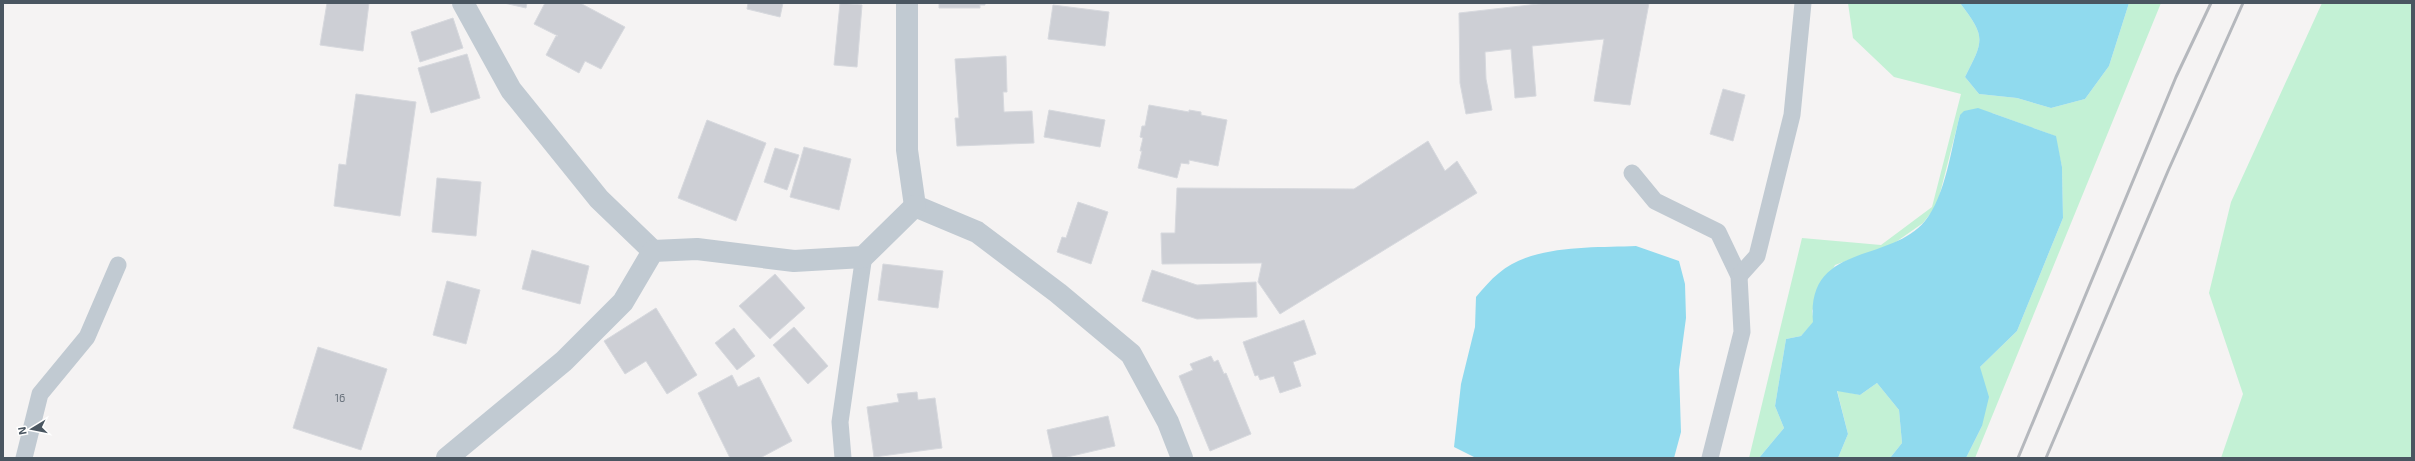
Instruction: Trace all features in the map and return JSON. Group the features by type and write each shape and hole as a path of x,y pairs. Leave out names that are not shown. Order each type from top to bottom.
{"street":[{"path":"463,3 511,90 599,199 653,251 697,249 794,261 863,256 915,206"},
{"path":"907,3 907,150 915,206"},
{"path":"915,206 978,232 1058,293 1131,354 1168,422 1182,458"},
{"path":"447,458 564,361 623,302 653,251"}],"lane":[{"path":"1739,276 1757,256 1792,115 1802,3"},
{"path":"1632,173 1655,201 1718,232 1739,276 1742,332 1710,458"},
{"path":"843,458 840,422 863,256"},
{"path":"24,458 40,394 87,337 118,265"}],"green space":[{"path":"1848,3 1960,3 1978,32 1979,46 1965,77 1979,94 2017,98 2051,108 2085,99 2109,66 2129,3 2161,3 1975,458 1966,458 1982,426 1980,367 2017,331 2063,218 2062,167 2055,136 1992,113 1960,115 1937,205 1923,223 1893,244 1835,265 1812,311 1814,322 1801,336 1786,339 1775,406 1784,428 1759,458 1749,458 1802,238 1881,245 1932,207 1961,94 1894,77 1853,38"},
{"path":"2322,3 2412,3 2412,458 2221,458 2243,394 2209,293 2231,202"},
{"path":"1877,383 1899,410 1902,443 1890,458 1838,458 1848,434 1837,390 1860,395"}],"water":[{"path":"1960,3 2129,3 2109,66 2085,99 2051,108 2017,98 1979,94 1965,77 1979,46 1978,32"},
{"path":"1978,108 2056,136 2062,167 2063,218 2017,331 1980,367 1989,397 1982,426 1966,458 1890,458 1902,443 1899,410 1877,383 1860,395 1837,391 1848,434 1838,458 1759,458 1784,428 1775,406 1786,339 1801,336 1813,322 1814,296 1822,279 1836,266 1891,244 1910,234 1925,221 1938,198 1943,185 1960,115 1964,111"},
{"path":"1636,246 1679,261 1685,284 1686,318 1679,370 1681,432 1674,458 1476,458 1454,447 1461,384 1475,327 1476,297 1499,273 1513,264 1529,257 1564,249"}],"building":[{"path":"327,3 369,3 363,51 320,45"},
{"path":"504,3 527,3 526,8"},
{"path":"545,3 580,3 625,27 601,69 585,61 579,73 546,55 556,36 558,36 534,24"},
{"path":"748,3 783,3 780,17 747,9"},
{"path":"840,3 862,5 857,67 834,65"},
{"path":"939,3 985,3 985,5 980,5 980,8 939,8"},
{"path":"1547,3 1649,3 1630,105 1594,101 1604,39 1532,46 1536,96 1515,98 1511,49 1485,52 1486,79 1492,110 1466,114 1460,83 1459,13"},
{"path":"1053,5 1109,12 1105,46 1048,39"},
{"path":"453,18 463,48 420,62 411,32"},
{"path":"467,54 480,98 431,113 418,68"},
{"path":"1006,56 1007,92 1003,92 1004,112 1032,111 1034,143 957,146 955,118 959,118 955,59"},
{"path":"1723,89 1745,95 1733,141 1710,134"},
{"path":"356,94 416,102 400,216 334,206 339,164 346,165"},
{"path":"1149,105 1189,112 1189,110 1201,112 1201,115 1227,120 1218,166 1189,160 1189,164 1181,163 1177,178 1138,168 1143,138 1140,137 1142,126 1145,126"},
{"path":"1049,110 1105,120 1100,147 1044,137"},
{"path":"707,120 766,143 736,221 678,198"},
{"path":"1428,141 1445,171 1457,161 1477,193 1280,314 1258,282 1262,263 1162,264 1161,233 1175,233 1177,188 1354,189"},
{"path":"804,147 851,159 839,210 790,197"},
{"path":"775,148 799,155 787,190 764,182"},
{"path":"437,178 481,182 476,236 432,232"},
{"path":"1078,202 1108,212 1091,264 1057,252 1062,237 1066,238"},
{"path":"532,250 589,266 580,304 522,289"},
{"path":"883,264 943,271 938,308 878,300"},
{"path":"1152,270 1197,285 1256,282 1257,317 1197,319 1142,301"},
{"path":"775,274 805,308 770,339 739,306"},
{"path":"447,281 480,290 466,344 433,335"},
{"path":"656,308 697,375 667,394 646,361 625,374 604,341"},
{"path":"1304,320 1316,354 1293,362 1301,386 1280,393 1274,376 1260,380 1258,375 1255,376 1243,342"},
{"path":"794,327 828,366 808,384 773,345"},
{"path":"734,328 755,356 737,370 715,343"},
{"path":"318,347 387,369 361,450 293,428"},
{"path":"1211,356 1214,362 1218,360 1224,374 1226,373 1251,434 1210,451 1179,376 1193,370 1190,364"},
{"path":"732,375 738,387 759,377 792,441 760,458 730,458 698,393"},
{"path":"917,392 918,400 935,398 942,448 874,457 867,407 899,402 897,394"},
{"path":"1108,416 1115,446 1063,458 1053,458 1047,430"}],"railway":[{"path":"2018,458 2176,77 2211,3"},
{"path":"2046,458 2168,171 2243,3"}]}
